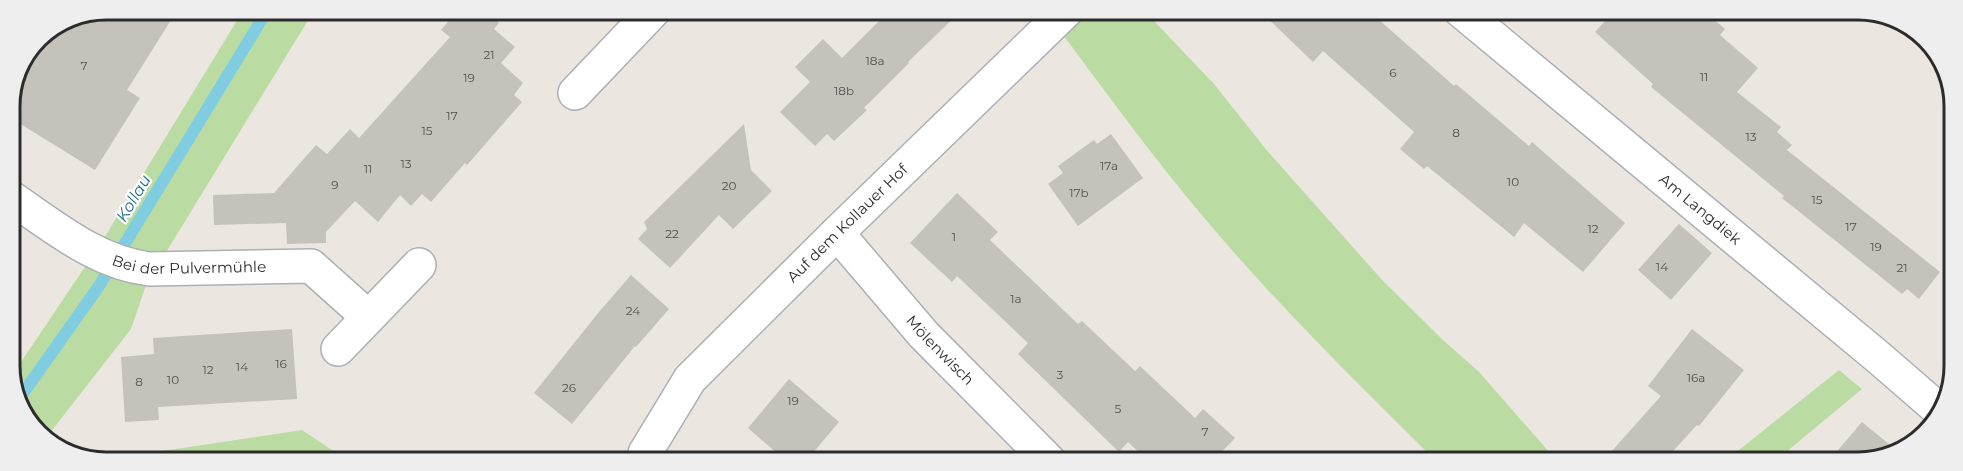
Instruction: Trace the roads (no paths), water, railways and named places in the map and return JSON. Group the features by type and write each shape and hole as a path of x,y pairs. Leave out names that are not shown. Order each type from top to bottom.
{"street":[{"path":"575,93 645,19"},
{"name":"Auf dem Kollauer Hof","path":"646,452 690,379 1058,19"},
{"name":"Am Langdiek","path":"1471,19 1860,341 1933,405"},
{"name":"Bei der Pulvermühle","path":"20,204 89,251 135,267 149,269 310,266 368,317"},
{"name":"Mölenwisch","path":"837,233 924,335 1039,451"},
{"path":"338,349 419,264"}],"waterway":[{"name":"Kollau","path":"24,392 99,286 262,19"}]}
